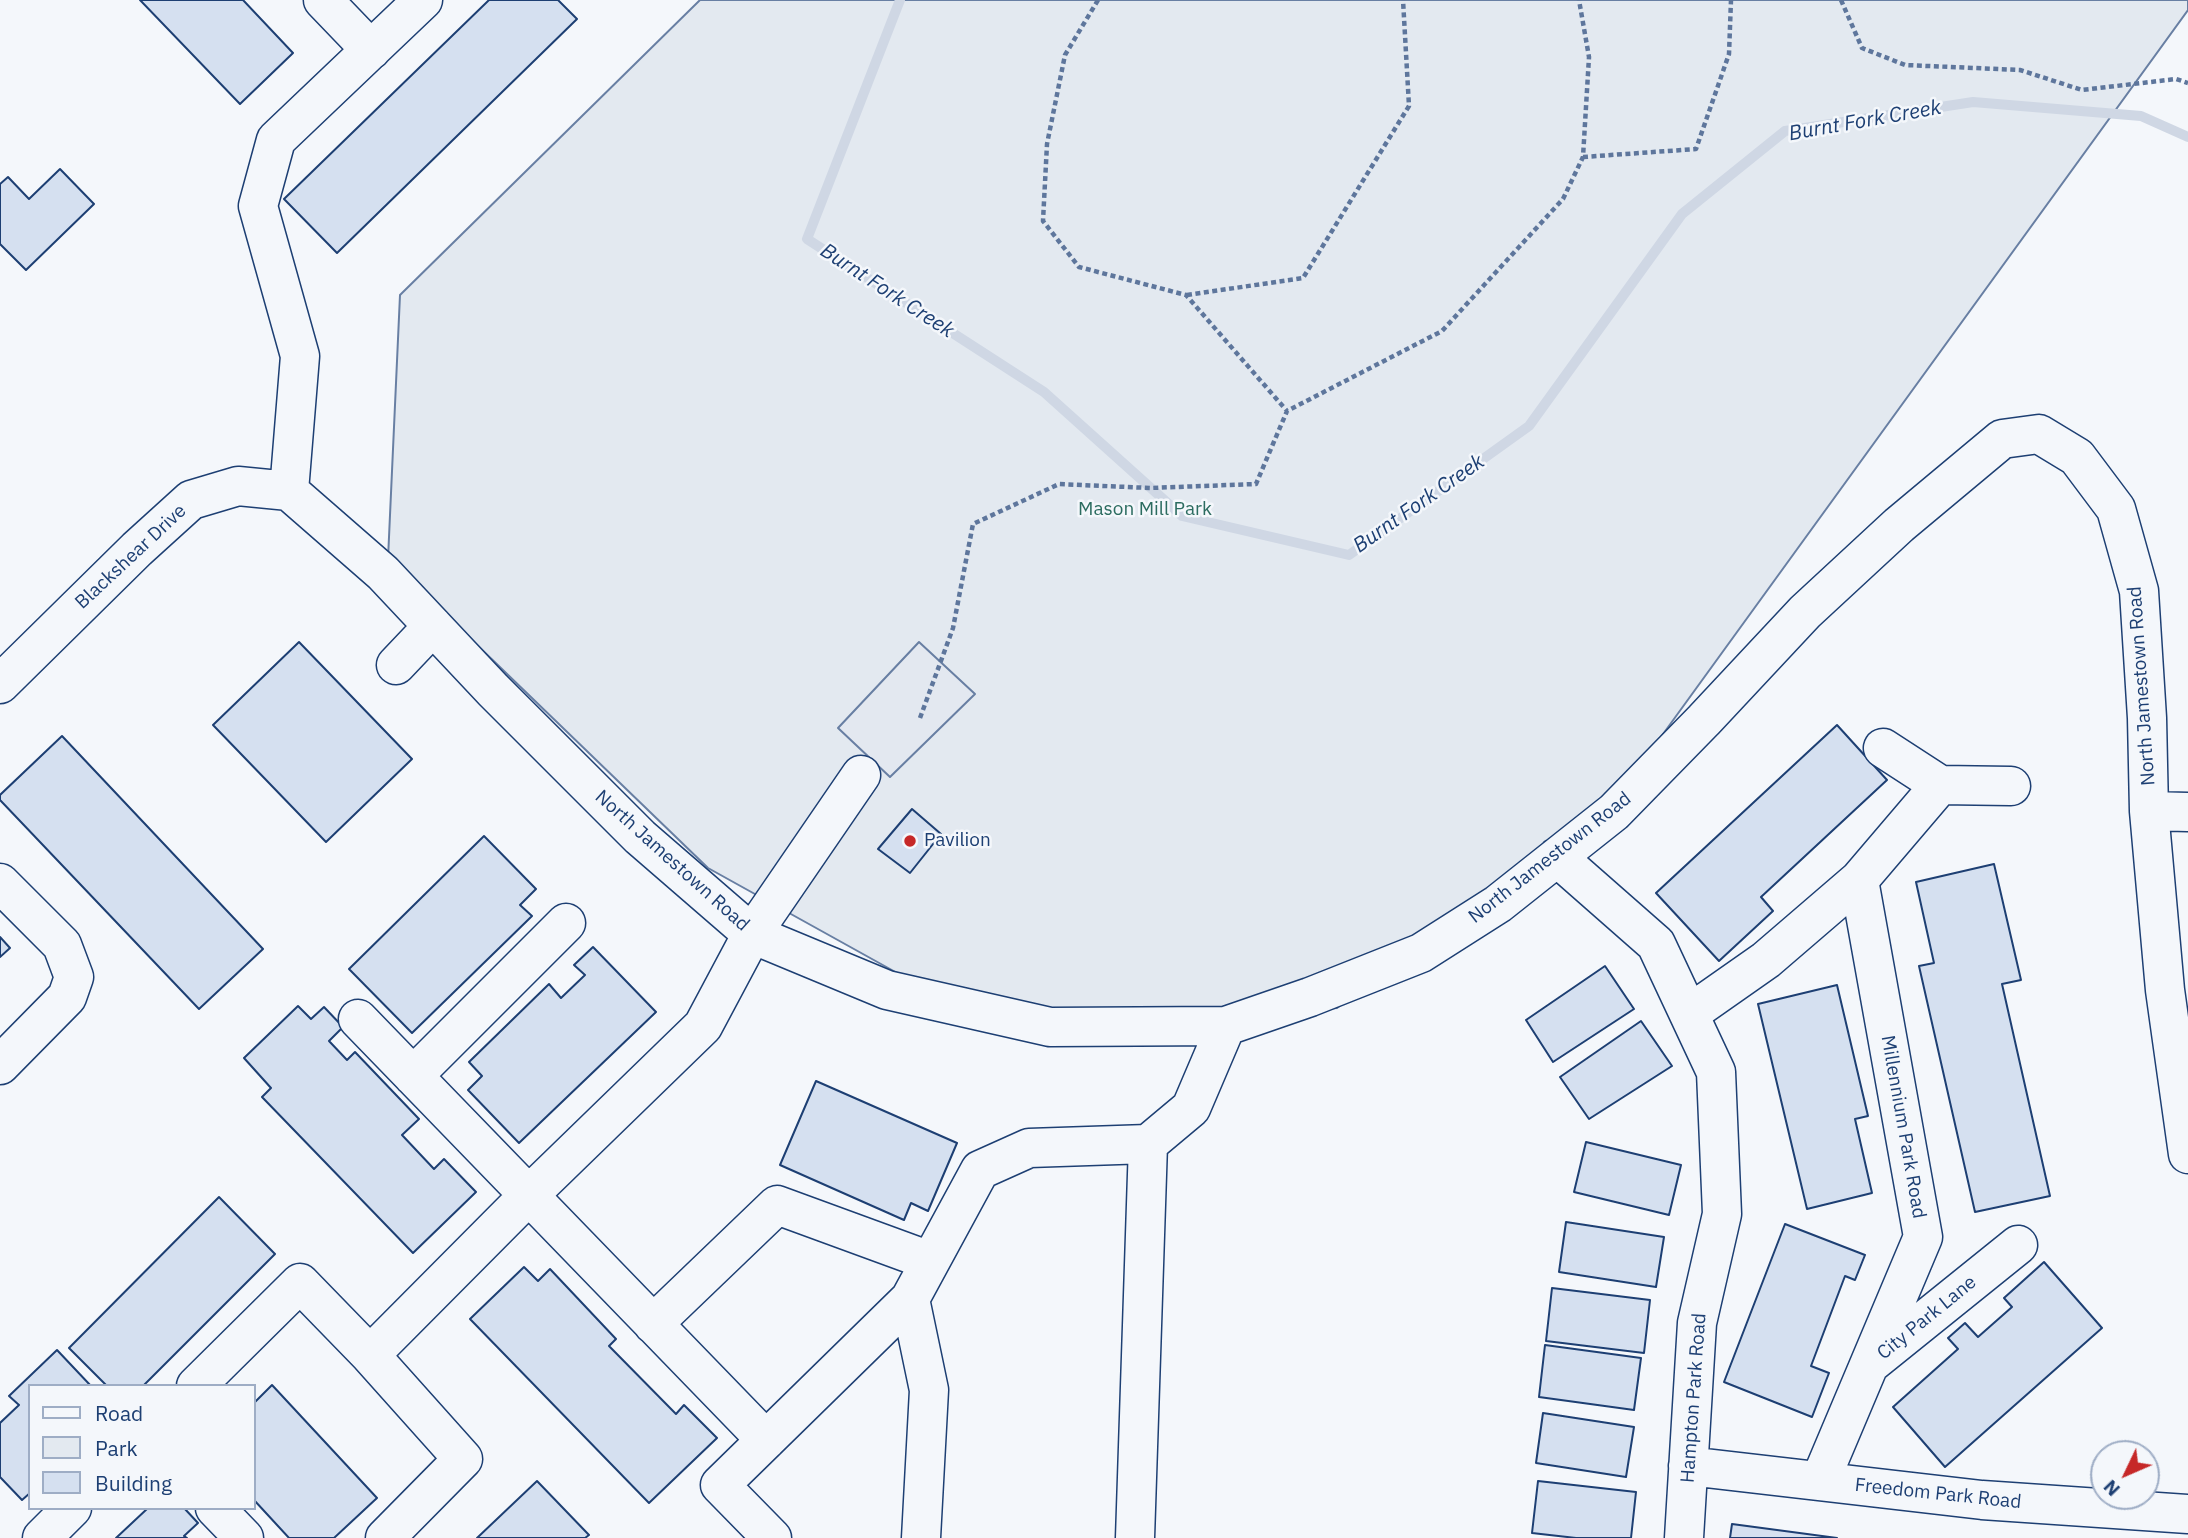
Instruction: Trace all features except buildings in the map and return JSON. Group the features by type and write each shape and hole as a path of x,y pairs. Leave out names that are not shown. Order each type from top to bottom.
{"street":[{"path":"323,0 371,50"},
{"path":"289,491 300,356 258,206 276,141 423,0"},
{"name":"North Jamestown Road","path":"289,491 383,573 640,837 752,933 887,990 1051,1027 1226,1026 1310,997 1421,953 1498,904 1614,812 1805,612 1899,525 2002,439 2039,434 2077,457 2116,509 2138,591 2147,718 2149,811 2165,989 2188,1154"},
{"name":"Blackshear Drive","path":"0,684 137,549 191,500 238,486 289,491"},
{"path":"396,665 433,626"},
{"path":"1883,748 1940,785 2011,786"},
{"path":"370,1355 528,1195 703,1026 752,933 860,775"},
{"path":"1689,1014 1766,960 1859,880 1940,785"},
{"path":"2149,811 2188,812"},
{"name":"Hampton Park Road","path":"1557,857 1656,944 1716,1072 1722,1214 1697,1323 1684,1538"},
{"name":"Millennium Park Road","path":"1859,880 1923,1237 1869,1365"},
{"path":"0,883 62,945 74,977 67,997 0,1065"},
{"path":"413,1076 566,923"},
{"path":"358,1019 766,1440"},
{"path":"772,1538 720,1485 910,1299 980,1170 1029,1147 1148,1144 1191,1108 1226,1026"},
{"path":"1135,1538 1148,1144"},
{"path":"653,1324 777,1205 930,1261"},
{"name":"City Park Lane","path":"1821,1481 1869,1365 2018,1245"},
{"path":"198,1384 300,1283 370,1355 463,1459 385,1538"},
{"path":"910,1299 929,1390 920,1538"},
{"name":"Freedom Park Road","path":"1688,1466 1982,1500 2188,1514"},
{"path":"42,1538 70,1510"},
{"path":"217,1510 244,1538"}],"path":[{"path":"1098,0 1065,55 1048,144 1043,221 1079,267 1186,295 1303,278 1409,106 1403,0"},
{"path":"920,718 953,628 973,524 1059,484 1150,488 1256,484 1287,411 1442,331 1563,199 1583,157 1589,57 1579,0"},
{"path":"1583,157 1696,149 1729,54 1731,0"},
{"path":"1841,0 1862,48 1905,65 2020,70 2082,90 2176,79 2188,83"},
{"path":"1186,295 1287,411"}],"green space":[{"name":"Mason Mill Park","path":"700,0 2188,0 2188,10 1629,781 1337,1008 1107,1026 908,979 708,868 388,559 400,295"}],"shaded area":[{"path":"919,642 975,694 890,777 838,728"}],"waterway":[{"name":"Burnt Fork Creek","path":"900,0 807,239 1044,392 1182,516 1349,555 1529,426 1682,214 1785,131 1973,102 2141,116 2188,137"}],"place":[{"name":"Pavilion","path":"910,841"}]}
